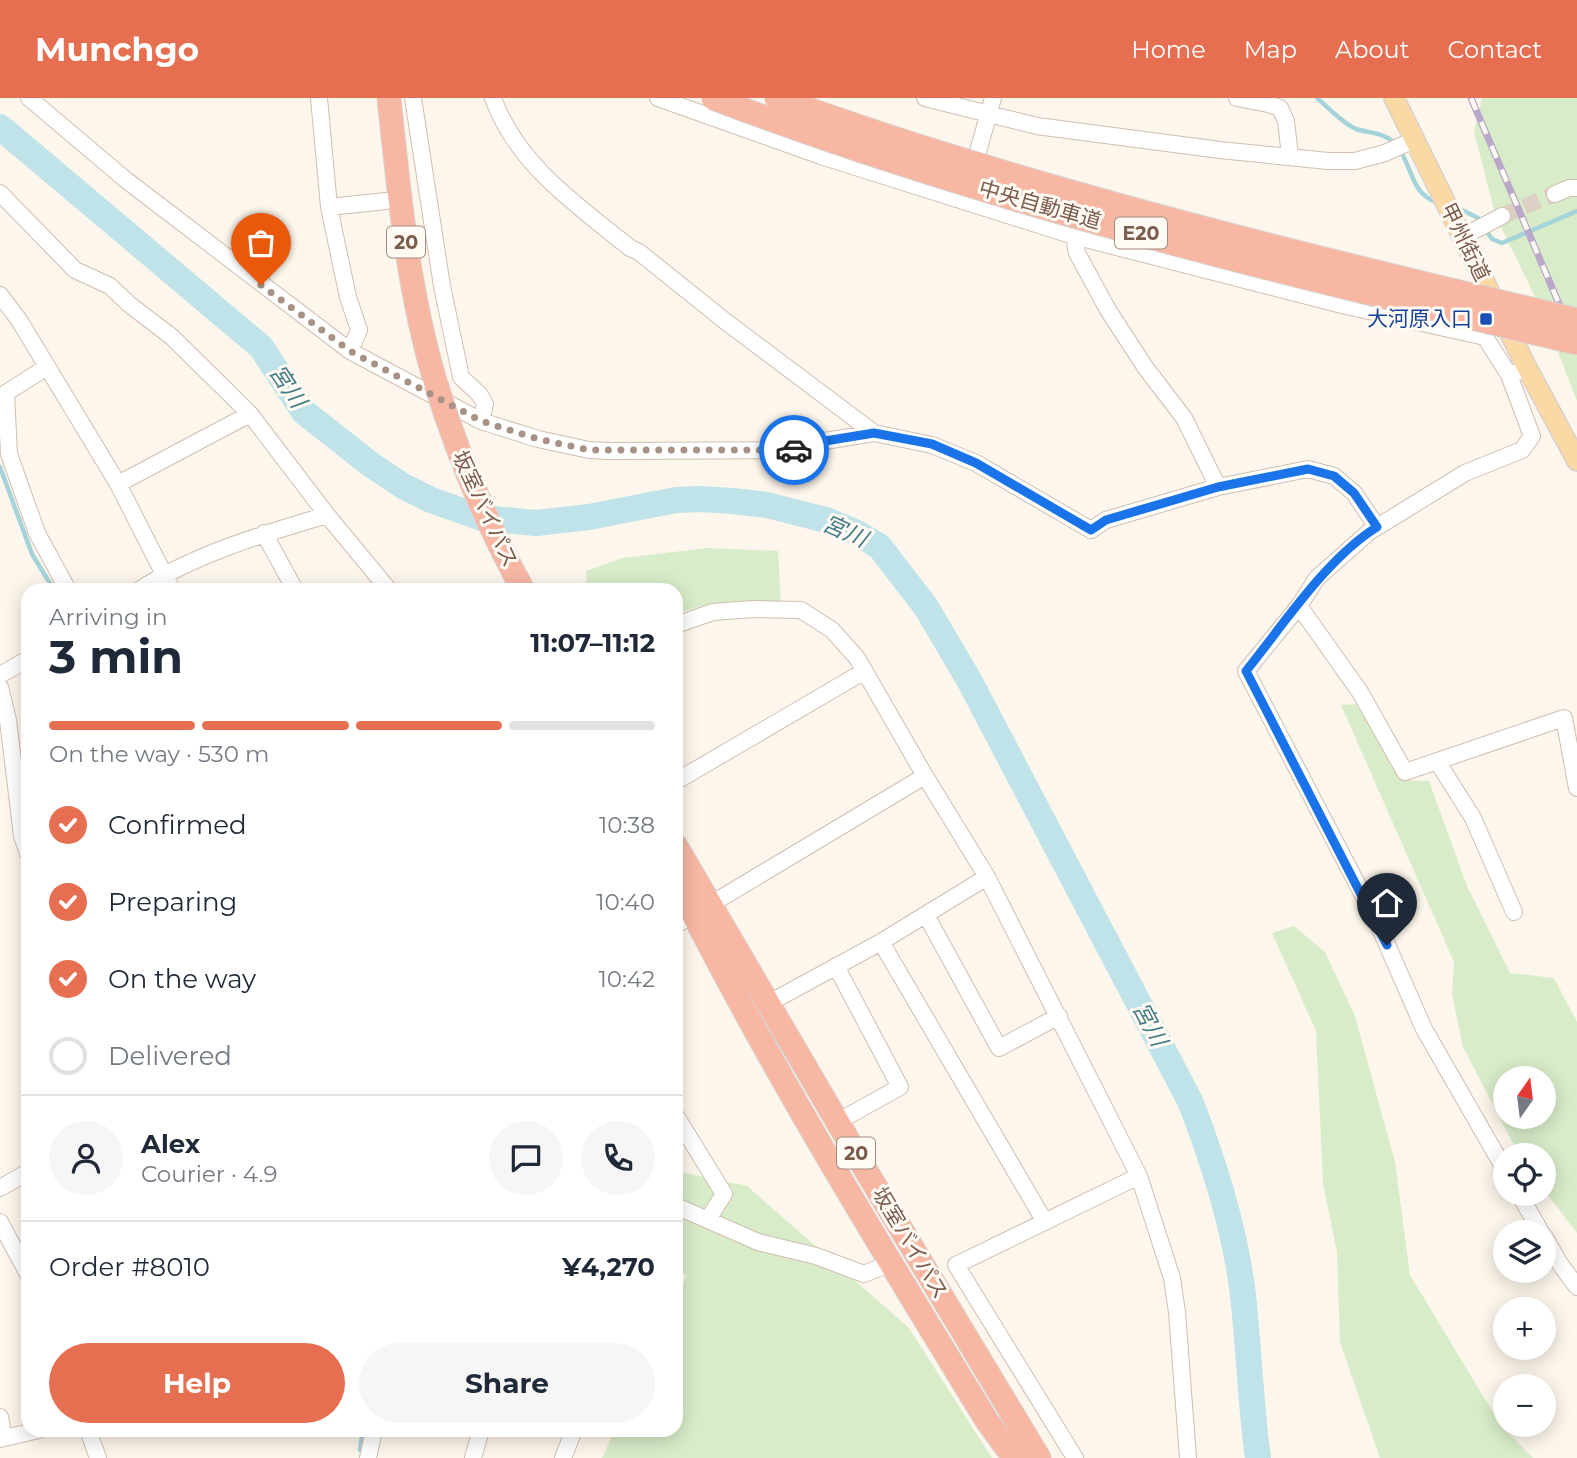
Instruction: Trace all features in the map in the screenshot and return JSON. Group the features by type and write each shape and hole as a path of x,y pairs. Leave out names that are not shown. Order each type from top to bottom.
{"highway":[{"name":"坂室バイパス","path":"389,98 402,218 422,338 453,438 499,545 519,583"},
{"name":"中央自動車道","path":"713,98 763,117 999,194 1388,298 1577,343"},
{"name":"中央自動車道","path":"776,98 933,151 1103,201 1377,273 1577,320"},
{"name":"坂室バイパス","path":"683,874 693,914 837,1122 1039,1458"},
{"name":"坂室バイパス","path":"683,894 807,1123 987,1421 1014,1458"}],"main road":[{"name":"甲州街道","path":"1394,98 1462,237 1518,371 1577,461"}],"street":[{"path":"29,98 126,180 350,351 481,421 538,439 589,450 609,451 793,450 825,441 874,433 932,444 976,463 1091,530 1106,520 1218,487 1308,469 1334,476 1354,493 1377,527"},
{"path":"319,98 329,207 348,297 359,330 350,351"},
{"path":"413,98 421,195 461,377 480,395 485,404 481,421"},
{"path":"493,98 513,139 546,178 630,248 639,252 725,321 874,433"},
{"path":"659,98 963,202 1074,236 1342,305 1485,337 1518,371 1532,436 1522,450 1465,473 1377,527 1317,578 1299,606 1246,671 1378,924 1424,1029 1493,1149"},
{"path":"925,98 992,106 1037,126 1111,137 1355,162 1385,153 1416,139"},
{"path":"1237,98 1280,108 1286,121 1290,156"},
{"path":"963,202 992,106"},
{"path":"1555,194 1569,188 1577,188"},
{"path":"0,193 75,270 110,286 130,305 173,337 250,414 383,583"},
{"path":"329,207 386,201"},
{"path":"1462,237 1502,216"},
{"path":"1074,236 1077,253 1108,310 1145,367 1184,418 1218,487"},
{"path":"0,295 19,320 118,484 168,583"},
{"path":"47,367 6,393 9,454 37,533 64,583"},
{"path":"118,484 250,414"},
{"path":"150,583 163,574 264,533 327,514"},
{"path":"264,533 291,583"},
{"path":"1299,606 1360,692 1405,772 1564,718 1577,788"},
{"path":"683,623 713,612 801,610 832,630 857,658 987,877 1139,1176 1172,1278 1188,1458"},
{"path":"0,675 21,663"},
{"path":"683,777 863,672"},
{"path":"0,687 21,794"},
{"path":"1437,761 1473,818 1514,912"},
{"path":"693,914 925,776"},
{"path":"780,997 881,942 987,877"},
{"path":"926,915 999,1048 1059,1016"},
{"path":"881,942 1045,1222"},
{"path":"836,966 901,1087 837,1122"},
{"path":"683,1128 724,1195 708,1219"},
{"path":"0,1188 21,1176"},
{"path":"1075,1458 956,1265 1139,1176"},
{"path":"683,1209 758,1242 816,1256 864,1274 891,1264"},
{"path":"0,1222 21,1261"},
{"path":"1556,1257 1577,1286"},
{"path":"0,1418 2,1439 21,1434"},
{"path":"90,1437 98,1458"},
{"path":"368,1458 372,1437"},
{"path":"473,1458 479,1437"},
{"path":"563,1458 571,1437"}],"green space":[{"path":"1482,98 1577,98 1577,401 1542,311 1496,217 1474,132"},
{"path":"708,548 778,551 781,604 716,603 683,611 683,583 587,583 586,571 622,558"},
{"path":"1356,704 1406,780 1429,781 1467,886 1510,973 1554,978 1577,1022 1577,1233 1556,1206 1556,1143 1513,1143 1506,1129 1556,1129 1556,1066 1493,1066 1493,1105 1463,1047 1452,994 1454,962 1341,705"},
{"path":"1294,926 1325,952 1355,1016 1395,1162 1410,1275 1493,1412 1493,1437 1513,1437 1533,1458 1380,1458 1340,1342 1337,1252 1323,1183 1316,1031 1272,933"},
{"path":"683,1172 747,1186 909,1328 992,1458 602,1458 612,1437 683,1437 683,1284 687,1276 683,1273"}],"waterway":[{"path":"1317,98 1340,119 1356,129 1392,141 1422,193 1440,203"},
{"name":"宮川","path":"0,127 261,347 304,412 370,464 403,486 431,500 482,518 536,523 589,517 676,500 733,501 767,505 826,520 879,546 926,607 969,680 1190,1101 1222,1192 1238,1263 1258,1458"},
{"path":"1456,207 1481,222"},
{"path":"1485,229 1492,239 1502,243 1577,211"},
{"path":"0,467 32,554 50,583"},
{"path":"360,1450 362,1437"}],"tunnel":[{"path":"1502,216 1555,194"}],"railway":[{"path":"1471,98 1577,346"}],"way so far":[{"path":"261,285 350,351 481,421 538,439 589,450 794,450"}],"place":[{"name":"大河原入口","path":"1486,319"}],"route":[{"path":"794,450 825,441 874,433 932,444 976,463 1091,530 1106,520 1262,477 1308,469 1334,476 1354,493 1377,527 1317,578 1299,606 1246,671 1387,945"}]}
